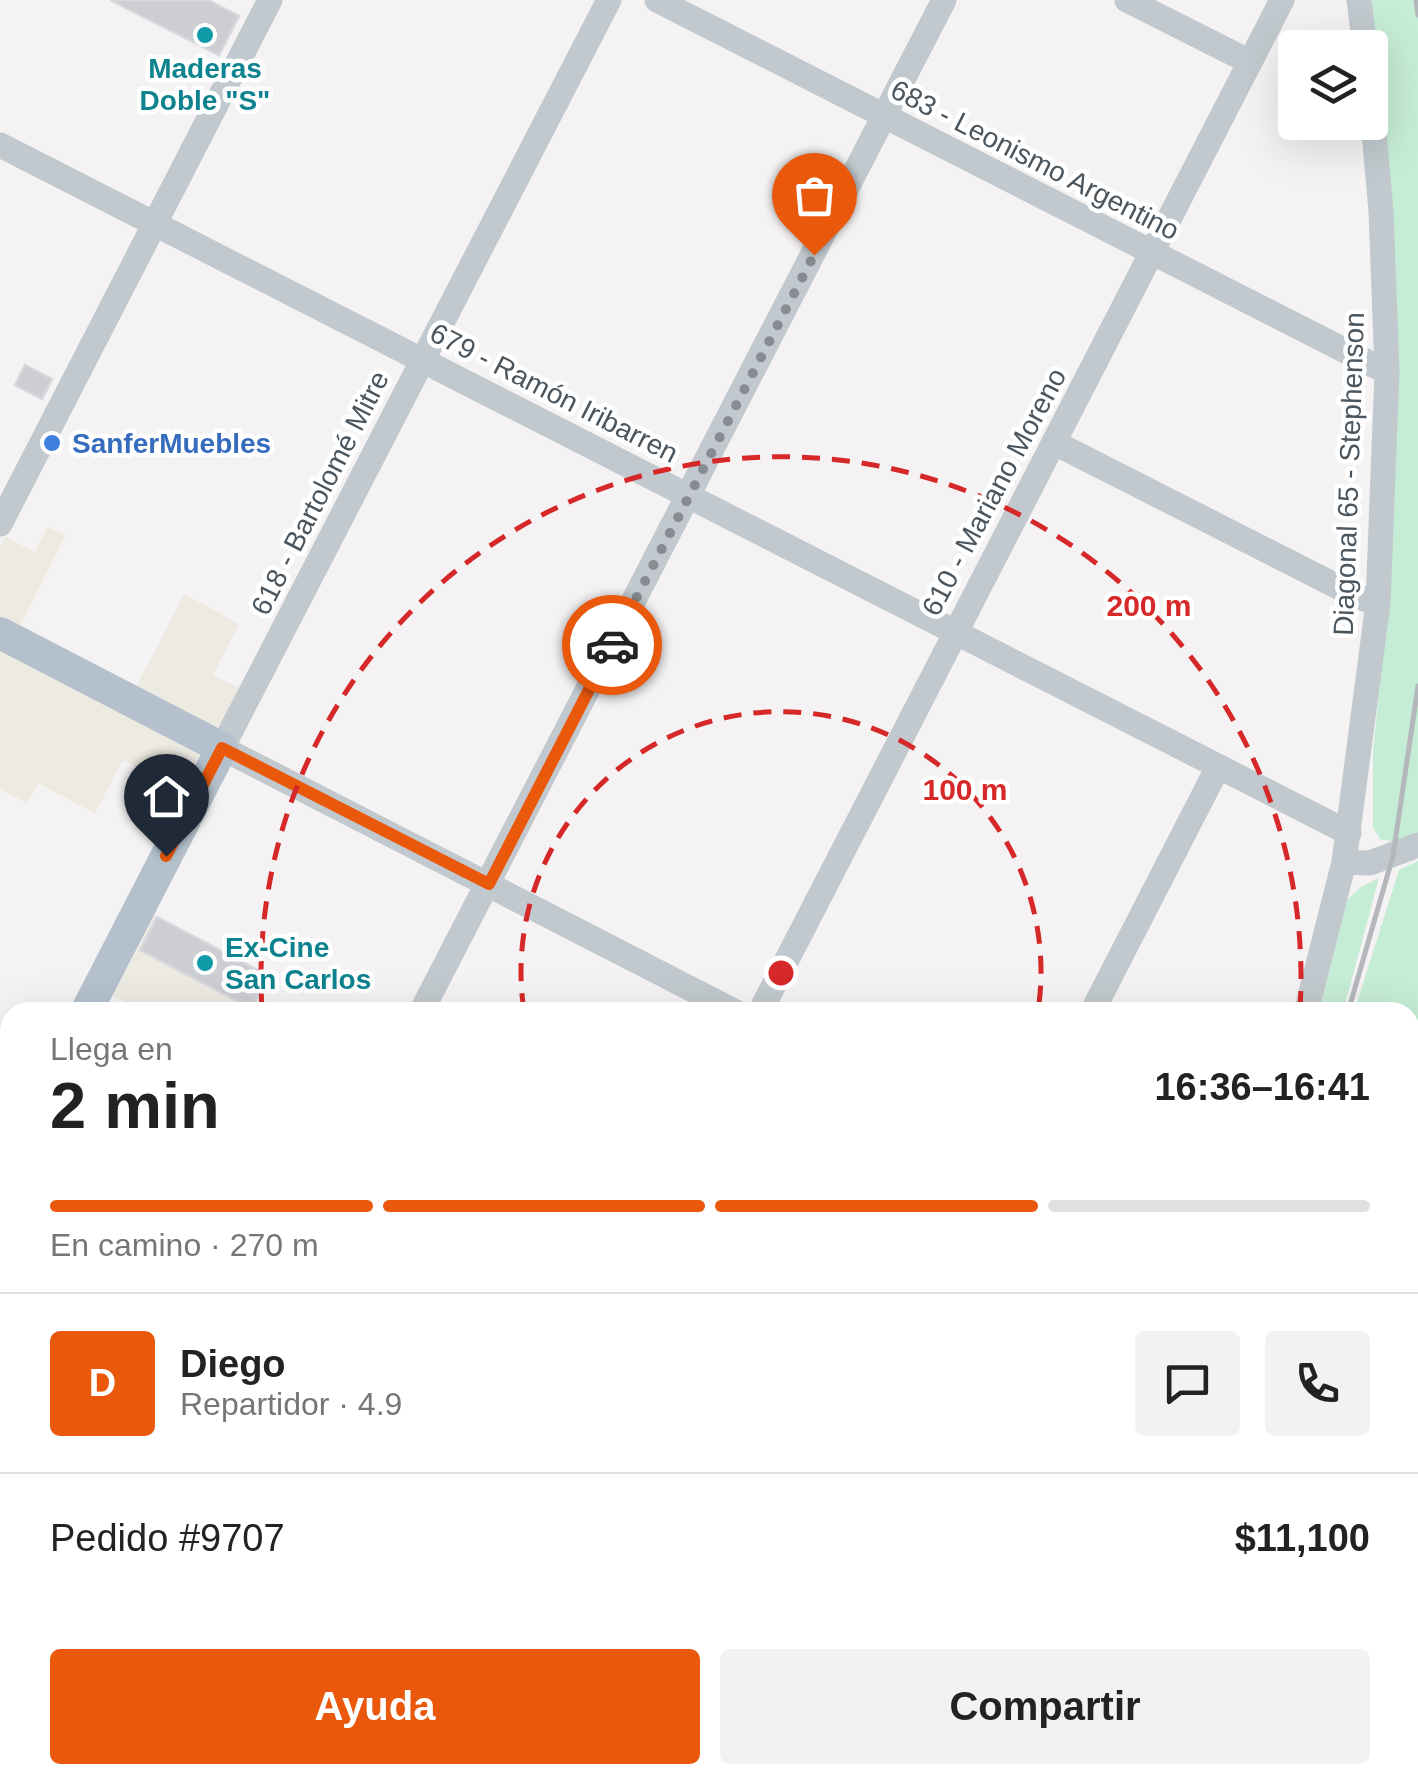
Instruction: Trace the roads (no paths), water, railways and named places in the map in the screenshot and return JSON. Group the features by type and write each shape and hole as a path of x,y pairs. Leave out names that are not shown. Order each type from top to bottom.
{"main road":[{"path":"0,634 222,748 91,1002"}],"street":[{"path":"0,524 270,0"},
{"name":"618 - Bartolomé Mitre","path":"222,748 609,0"},
{"name":"683 - Leonismo Argentino","path":"657,0 1388,372"},
{"path":"426,1002 944,0"},
{"path":"1127,0 1250,62"},
{"name":"610 - Mariano Moreno","path":"765,1002 1282,0"},
{"path":"1360,0 1364,30"},
{"name":"Diagonal 65 - Stephenson","path":"1309,1002 1344,862 1378,603 1388,372 1375,140"},
{"name":"679 - Ramón Iribarren","path":"0,144 1348,833"},
{"path":"1055,444 1378,603"},
{"path":"222,748 717,1002"},
{"path":"1097,1002 1218,767"},
{"path":"1344,862 1370,863 1418,845"}],"railway":[{"path":"1416,0 1418,15"},
{"path":"1351,1002 1393,856 1418,686"}],"place":[{"name":"Maderas Doble \"S\"","path":"205,35"},
{"name":"SanferMuebles","path":"52,443"},
{"name":"Ex-Cine San Carlos","path":"205,963"}]}
